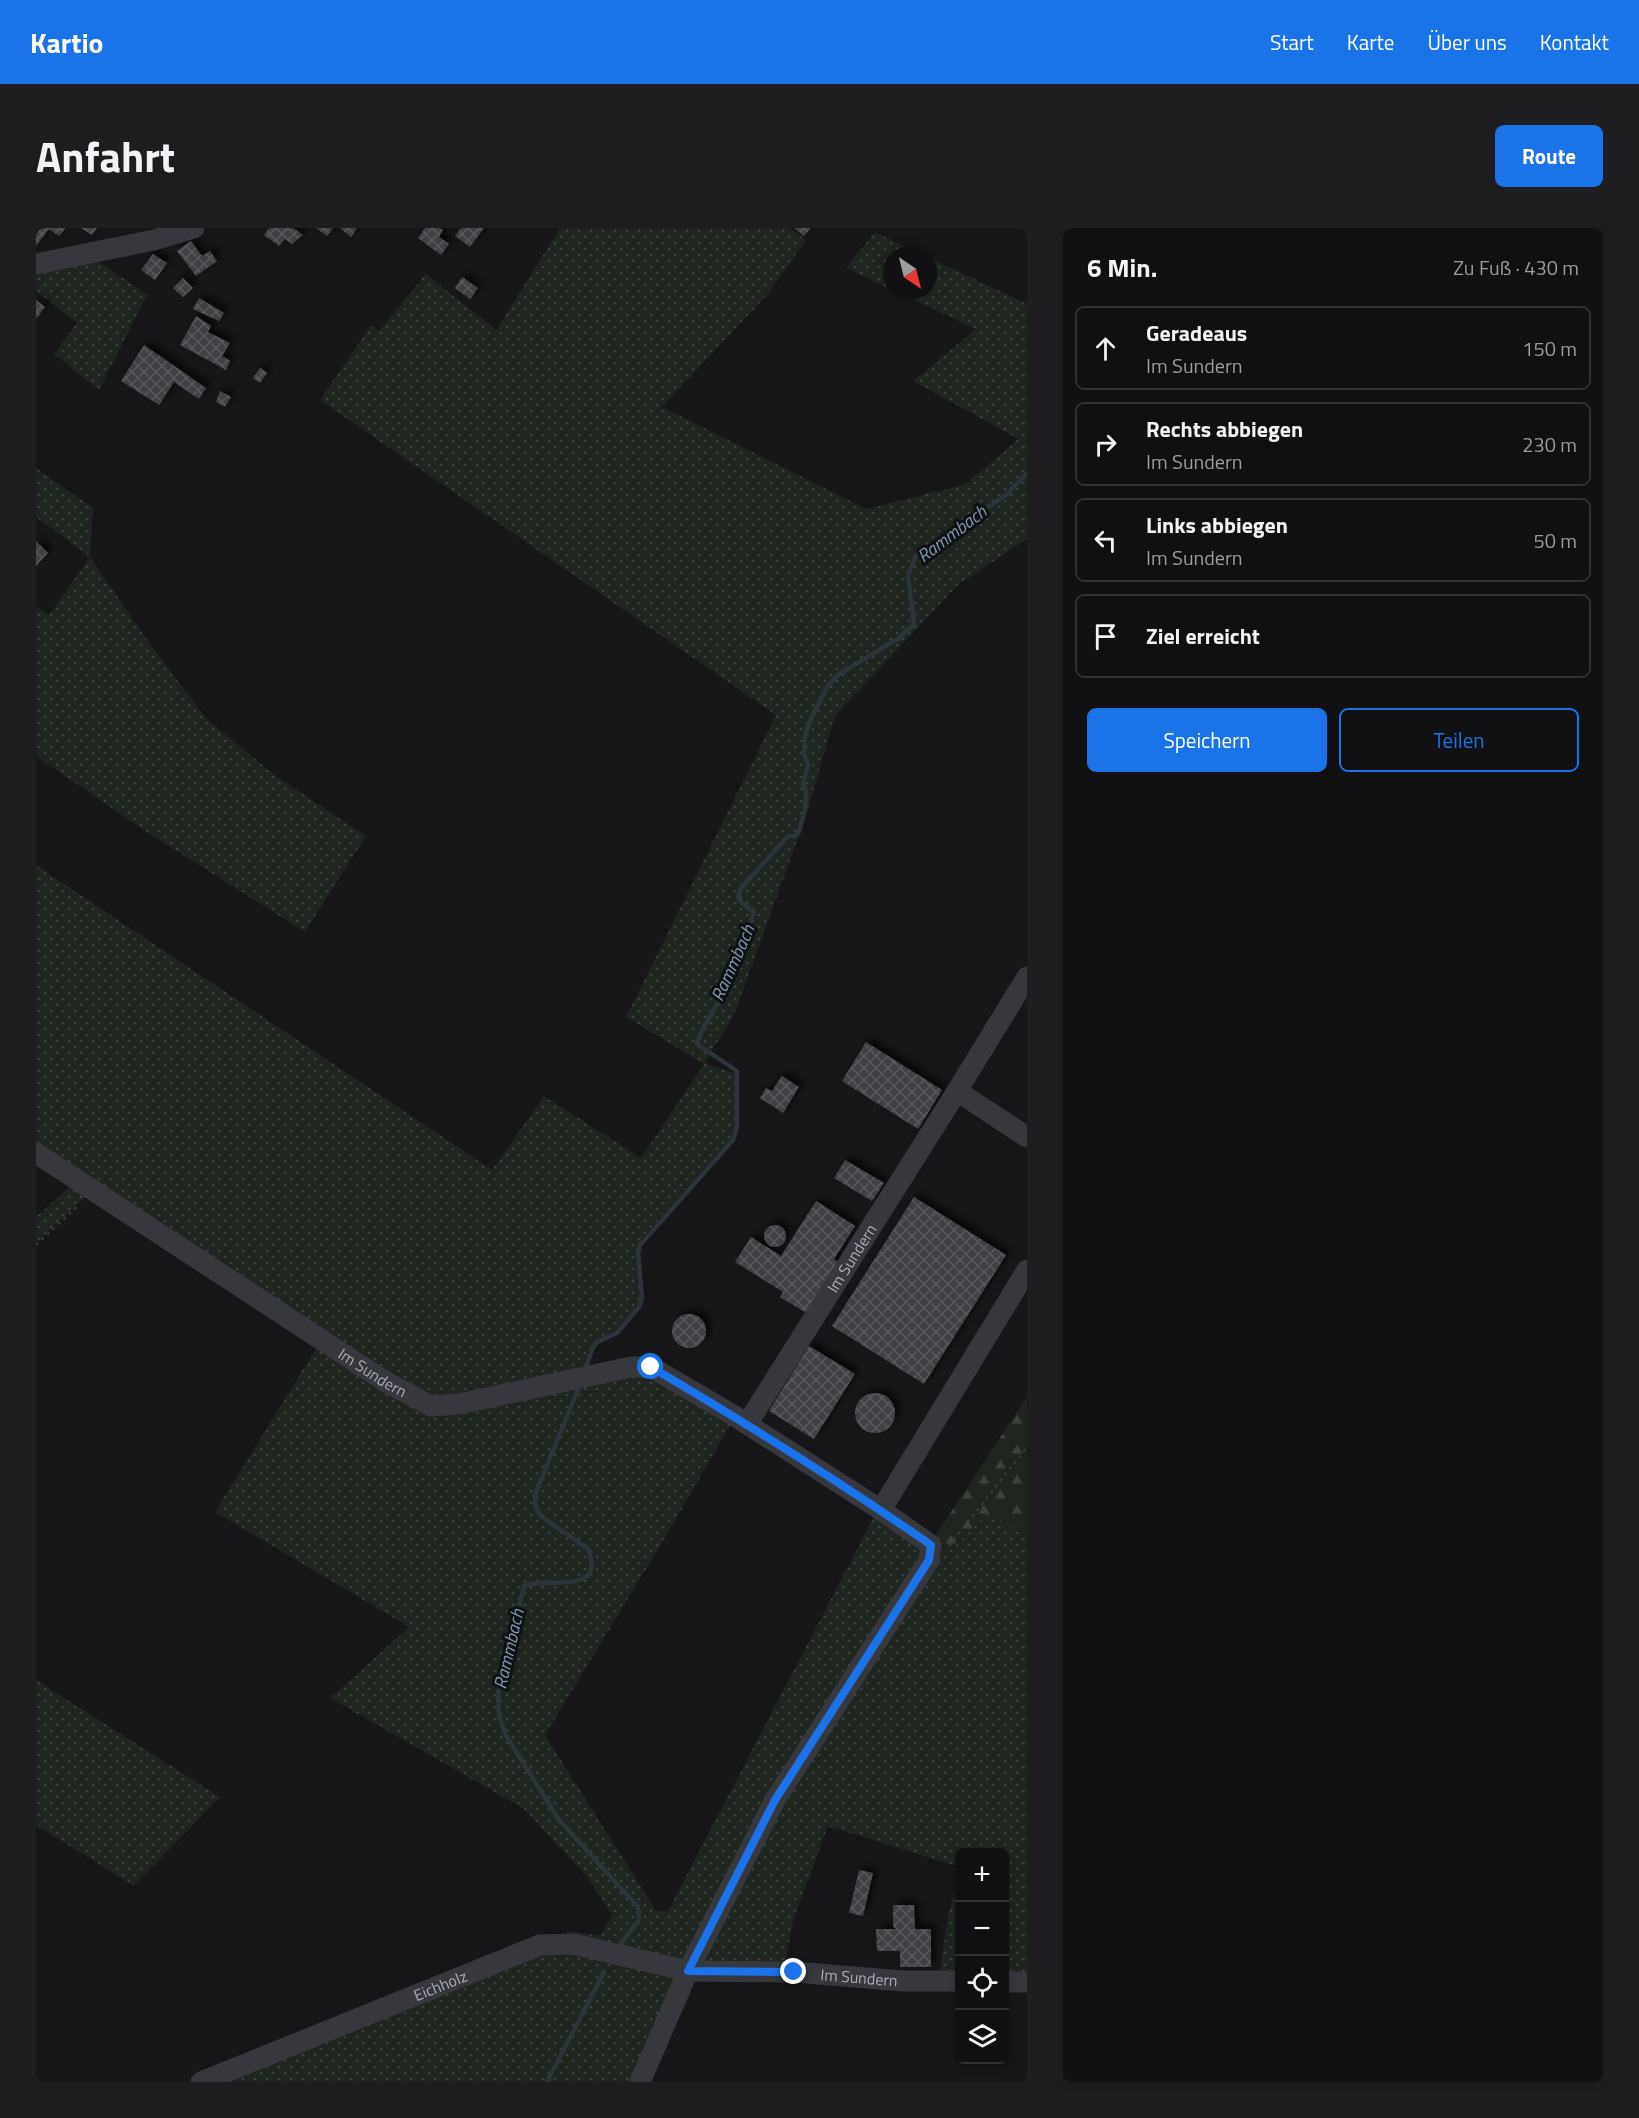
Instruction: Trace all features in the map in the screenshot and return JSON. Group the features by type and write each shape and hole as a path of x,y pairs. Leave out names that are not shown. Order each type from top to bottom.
{"street":[{"path":"36,264 154,240 194,228"},
{"name":"Im Sundern","path":"747,1424 1027,977"},
{"path":"957,1091 1027,1137"},
{"name":"Im Sundern","path":"36,1153 377,1377 431,1406 459,1404 631,1367 651,1367 747,1424 881,1510 931,1545 930,1555"},
{"path":"881,1510 1027,1270"},
{"path":"640,2082 688,1971 775,1800 929,1560 930,1555"},
{"name":"Eichholz","path":"201,2082 540,1945 573,1944 688,1971"},
{"name":"Im Sundern","path":"688,1971 794,1972 903,1981 955,1981"},
{"path":"1009,1982 1027,1982"}],"path":[{"path":"36,1245 93,1192"},
{"path":"930,1555 940,1554 947,1549 1027,1447"}],"green space":[{"path":"560,228 789,228 806,240 767,295 662,407 866,509 966,484 1018,439 913,381 976,329 914,300 937,300 937,261 1027,304 1027,539 958,585 835,716 806,816 733,1017 704,1063 735,1073 736,1127 731,1139 643,1237 638,1246 636,1253 640,1298 638,1306 617,1332 595,1342 583,1371 426,1402 36,1150 36,865 492,1170 544,1096 641,1158 704,1064 626,1017 776,715 320,400 371,325 379,331 426,274 496,330"},
{"path":"875,232 905,246 883,246 883,286 846,268"},
{"path":"85,252 147,295 99,390 54,354 77,323 36,291 36,264"},
{"path":"36,468 93,508 90,557 36,517"},
{"path":"90,557 157,654 208,720 276,776 366,836 305,932 145,831 36,756 36,606 49,615"},
{"path":"75,1182 90,1193 36,1243 36,1217"},
{"path":"320,1342 428,1409 649,1370 735,1417 545,1735 657,1912 668,1911 877,1511 929,1546 687,1969 565,1942 567,1931 600,1936 612,1915 588,1878 524,1809 330,1698 409,1627 215,1512"},
{"path":"1027,1397 1027,1536 988,1514 936,1564 931,1542"},
{"path":"988,1513 1027,1536 1027,1980 1009,1980 1009,1848 955,1848 955,1866 828,1826 793,1921 784,1970 712,1968 702,1957 776,1801 936,1564"},
{"path":"36,1680 220,1797 134,1886 36,1825"},
{"path":"955,1890 955,1980 939,1980 948,1915"},
{"path":"541,1947 684,1974 636,2082 209,2082"}],"building":[{"path":"36,228 66,228 59,236 49,229 36,246"},
{"path":"81,228 97,228 92,235"},
{"path":"269,228 293,228 303,235 292,244 285,239 279,246 264,235"},
{"path":"316,228 333,228 327,236"},
{"path":"340,228 357,228 351,237"},
{"path":"425,228 443,230 439,237 449,244 441,255 418,238"},
{"path":"461,228 484,228 470,247 455,236"},
{"path":"794,228 811,228 804,236"},
{"path":"191,241 202,256 210,251 217,261 196,276 177,251"},
{"path":"153,254 167,263 155,280 141,270"},
{"path":"462,277 478,288 470,299 455,288"},
{"path":"183,278 193,288 183,297 173,288"},
{"path":"199,298 224,313 219,321 193,309"},
{"path":"36,300 45,307 36,319"},
{"path":"196,316 211,326 208,332 230,343 222,356 230,361 226,370 180,345"},
{"path":"144,345 206,388 199,399 174,382 159,405 121,381"},
{"path":"260,368 267,373 260,383 253,378"},
{"path":"220,391 231,397 225,407 216,402"},
{"path":"36,541 48,553 36,566"},
{"path":"866,1042 942,1090 918,1129 842,1081"},
{"path":"782,1076 799,1087 783,1113 760,1098 766,1088 772,1091"},
{"path":"845,1160 884,1183 872,1201 834,1178"},
{"path":"914,1197 1006,1255 924,1384 832,1326"},
{"path":"816,1201 855,1226 834,1259 840,1263 808,1314 780,1297 783,1292 735,1262 751,1237 781,1256"},
{"path":"775,1225 783,1228 786,1236 783,1244 775,1247 767,1244 764,1236 767,1228"},
{"path":"689,1314 701,1319 706,1331 701,1343 689,1348 677,1343 672,1331 677,1319"},
{"path":"809,1346 855,1374 814,1439 769,1411"},
{"path":"875,1393 889,1399 895,1413 889,1427 875,1433 861,1427 855,1413 861,1399"},
{"path":"859,1870 873,1873 863,1916 849,1913"},
{"path":"893,1905 914,1905 915,1929 931,1929 931,1967 900,1967 900,1951 877,1951 876,1929 896,1929 893,1926"}],"waterway":[{"name":"Rammbach","path":"586,1368 592,1349 597,1342 617,1333 639,1307 642,1298 638,1253 640,1245 733,1140 737,1127 737,1071 697,1044 698,1038 718,1003 754,912 738,897 741,888 788,836 795,836 799,832 805,809 806,792 803,783 808,765 804,754 809,723 827,687 838,675 899,638 914,624 908,575 916,556 1006,495 1027,473"},
{"name":"Rammbach","path":"580,1385 536,1492 535,1502 541,1516 588,1549 592,1564 589,1574 582,1579 524,1586 498,1694 499,1715 505,1734 559,1820 638,1907 639,1920 617,1949"},
{"name":"Rammbach","path":"547,2082 604,1972"}],"route":[{"path":"651,1367 747,1424 931,1545 929,1560 775,1800 688,1971 794,1972"}]}
